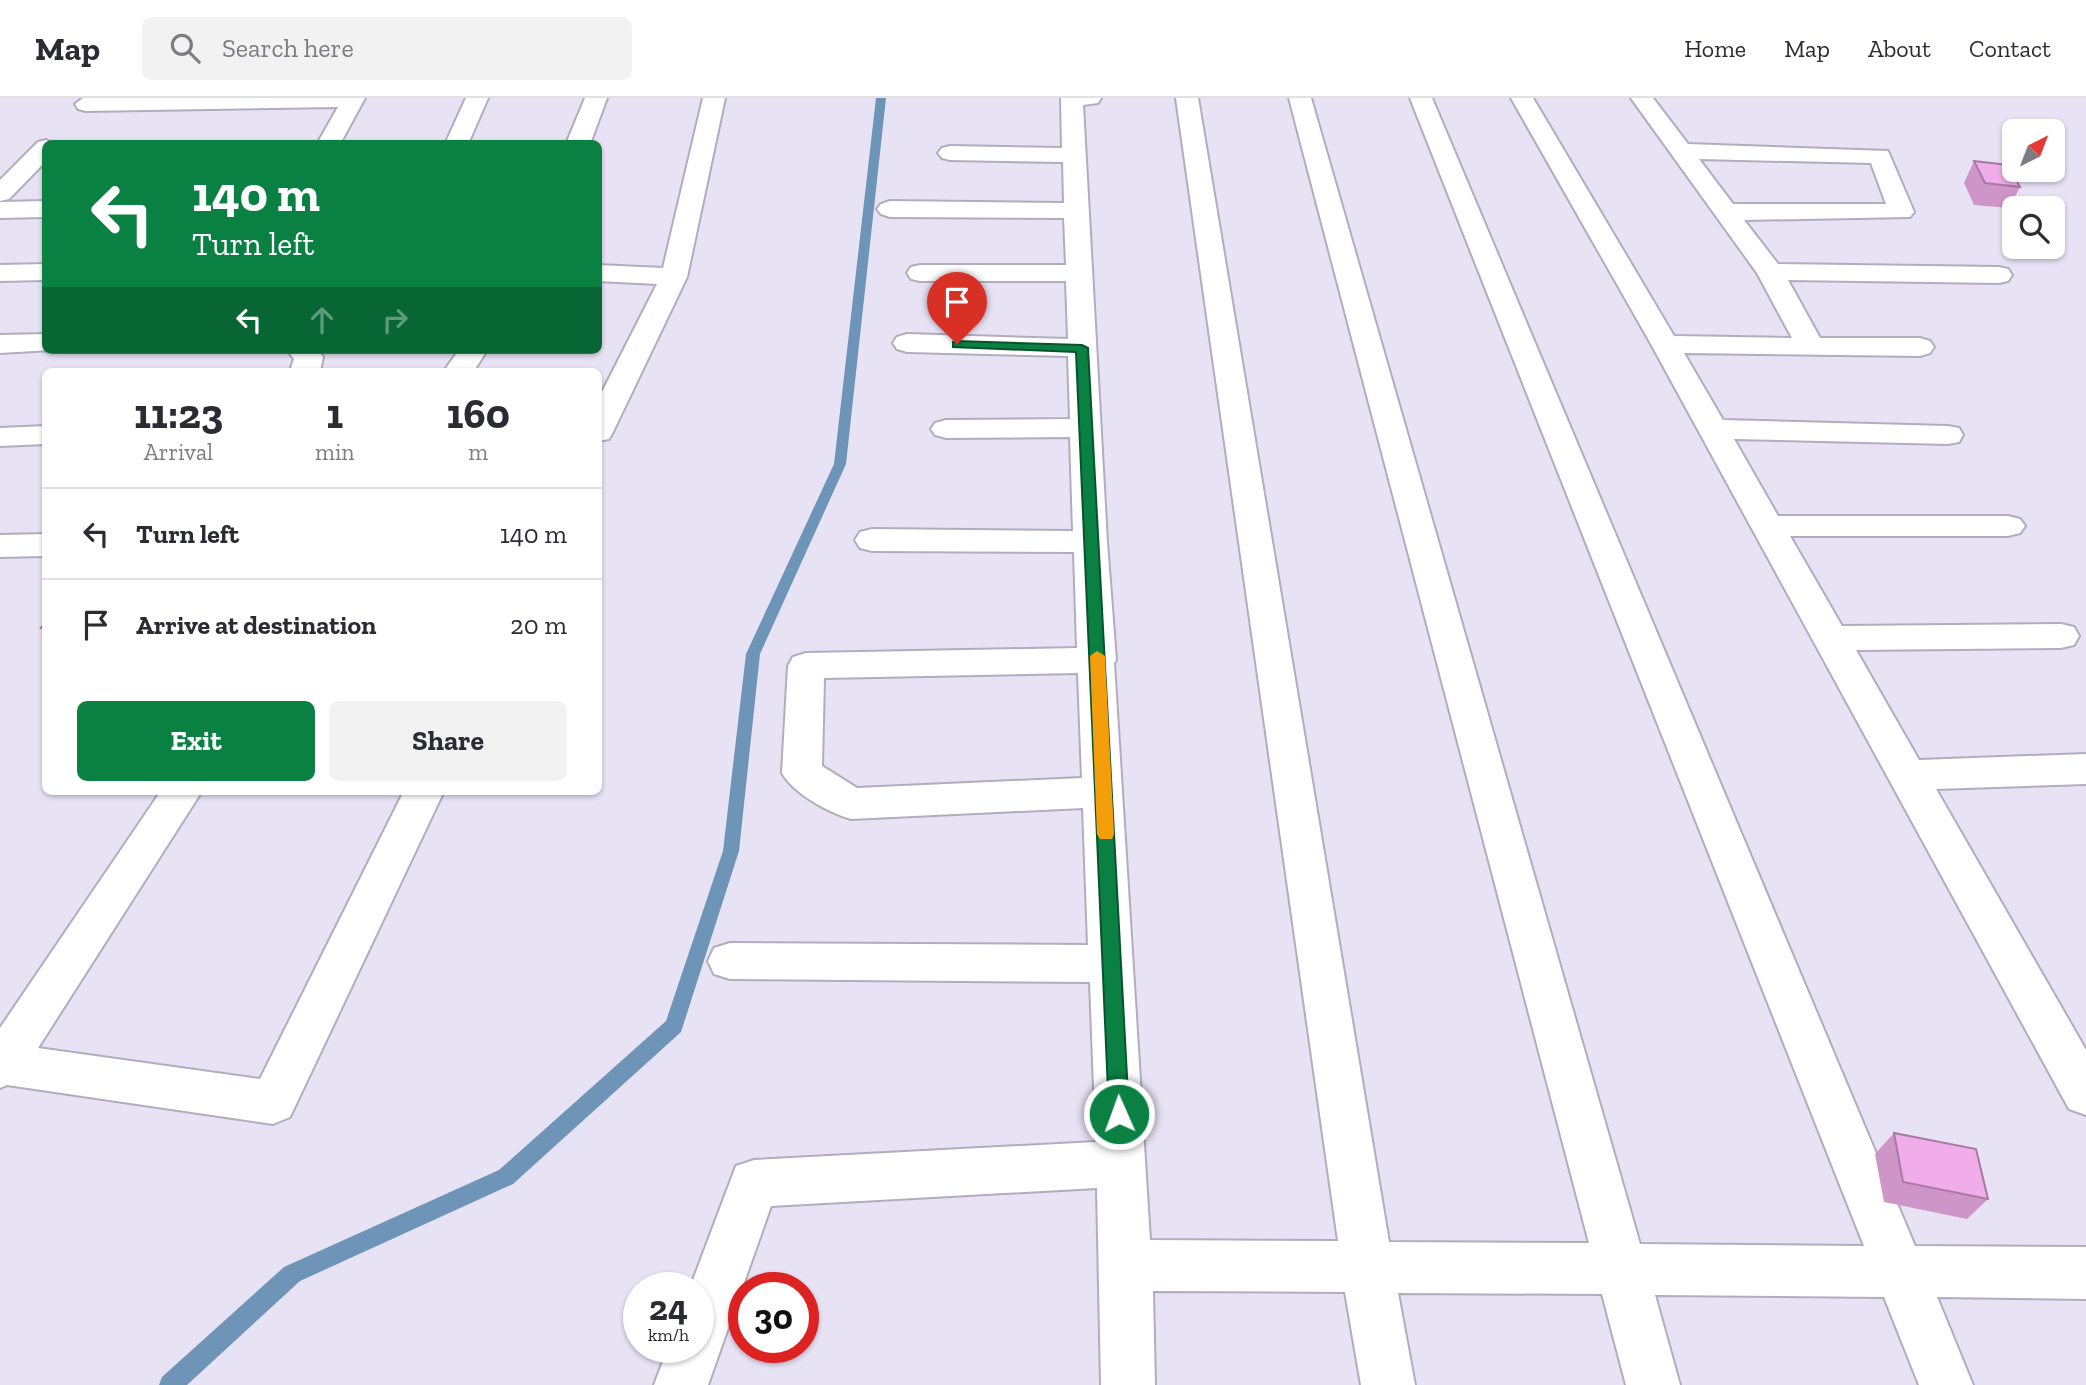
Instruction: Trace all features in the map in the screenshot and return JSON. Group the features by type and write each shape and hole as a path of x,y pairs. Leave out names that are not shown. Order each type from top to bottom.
{"street":[{"path":"458,140 477,98"},
{"path":"580,140 596,98"},
{"path":"602,424 674,277 714,98"},
{"path":"1090,98 1072,98 1090,542 1098,660 1126,1265 1128,1385"},
{"path":"1187,98 1367,1266 1388,1385"},
{"path":"1300,98 1653,1385"},
{"path":"1420,98 1946,1385"},
{"path":"1522,98 1665,344 2086,1094"},
{"path":"1642,98 1770,272 1811,348"},
{"path":"53,140 89,101 353,99 330,140"},
{"path":"0,194 42,151"},
{"path":"1680,151 1880,156 1901,212 1727,212"},
{"path":"950,153 1074,155"},
{"path":"0,209 42,209"},
{"path":"890,209 1077,211"},
{"path":"0,273 42,272"},
{"path":"1770,272 1999,275"},
{"path":"602,273 674,277"},
{"path":"920,274 1080,273"},
{"path":"0,344 42,343"},
{"path":"907,343 1082,348"},
{"path":"1665,344 1811,348 1920,347"},
{"path":"946,429 1086,428"},
{"path":"1713,429 1948,435"},
{"path":"0,437 42,435"},
{"path":"1767,526 2008,526"},
{"path":"872,540 1090,542"},
{"path":"0,546 42,545"},
{"path":"1829,638 2061,636"},
{"path":"1098,660 806,666 802,773 851,804 1104,792"},
{"path":"1907,775 2086,769"},
{"path":"179,795 1,1065 273,1102 422,795"},
{"path":"730,961 1112,964"},
{"path":"714,1293 754,1183 1121,1164"},
{"path":"1126,1265 2086,1272"},
{"path":"681,1385 689,1363"}],"building":[{"path":"1974,161 2002,164 2002,182 2017,182 2020,187 1985,183"},
{"path":"1894,1133 1976,1149 1988,1199 1903,1182"}],"waterway":[{"path":"170,1385 292,1274 506,1177 674,1026 731,851 753,654 840,464 881,98"}],"slow traffic":[{"path":"1097,656 1106,834"}],"route":[{"path":"957,344 1082,348 1119,1114"}]}
